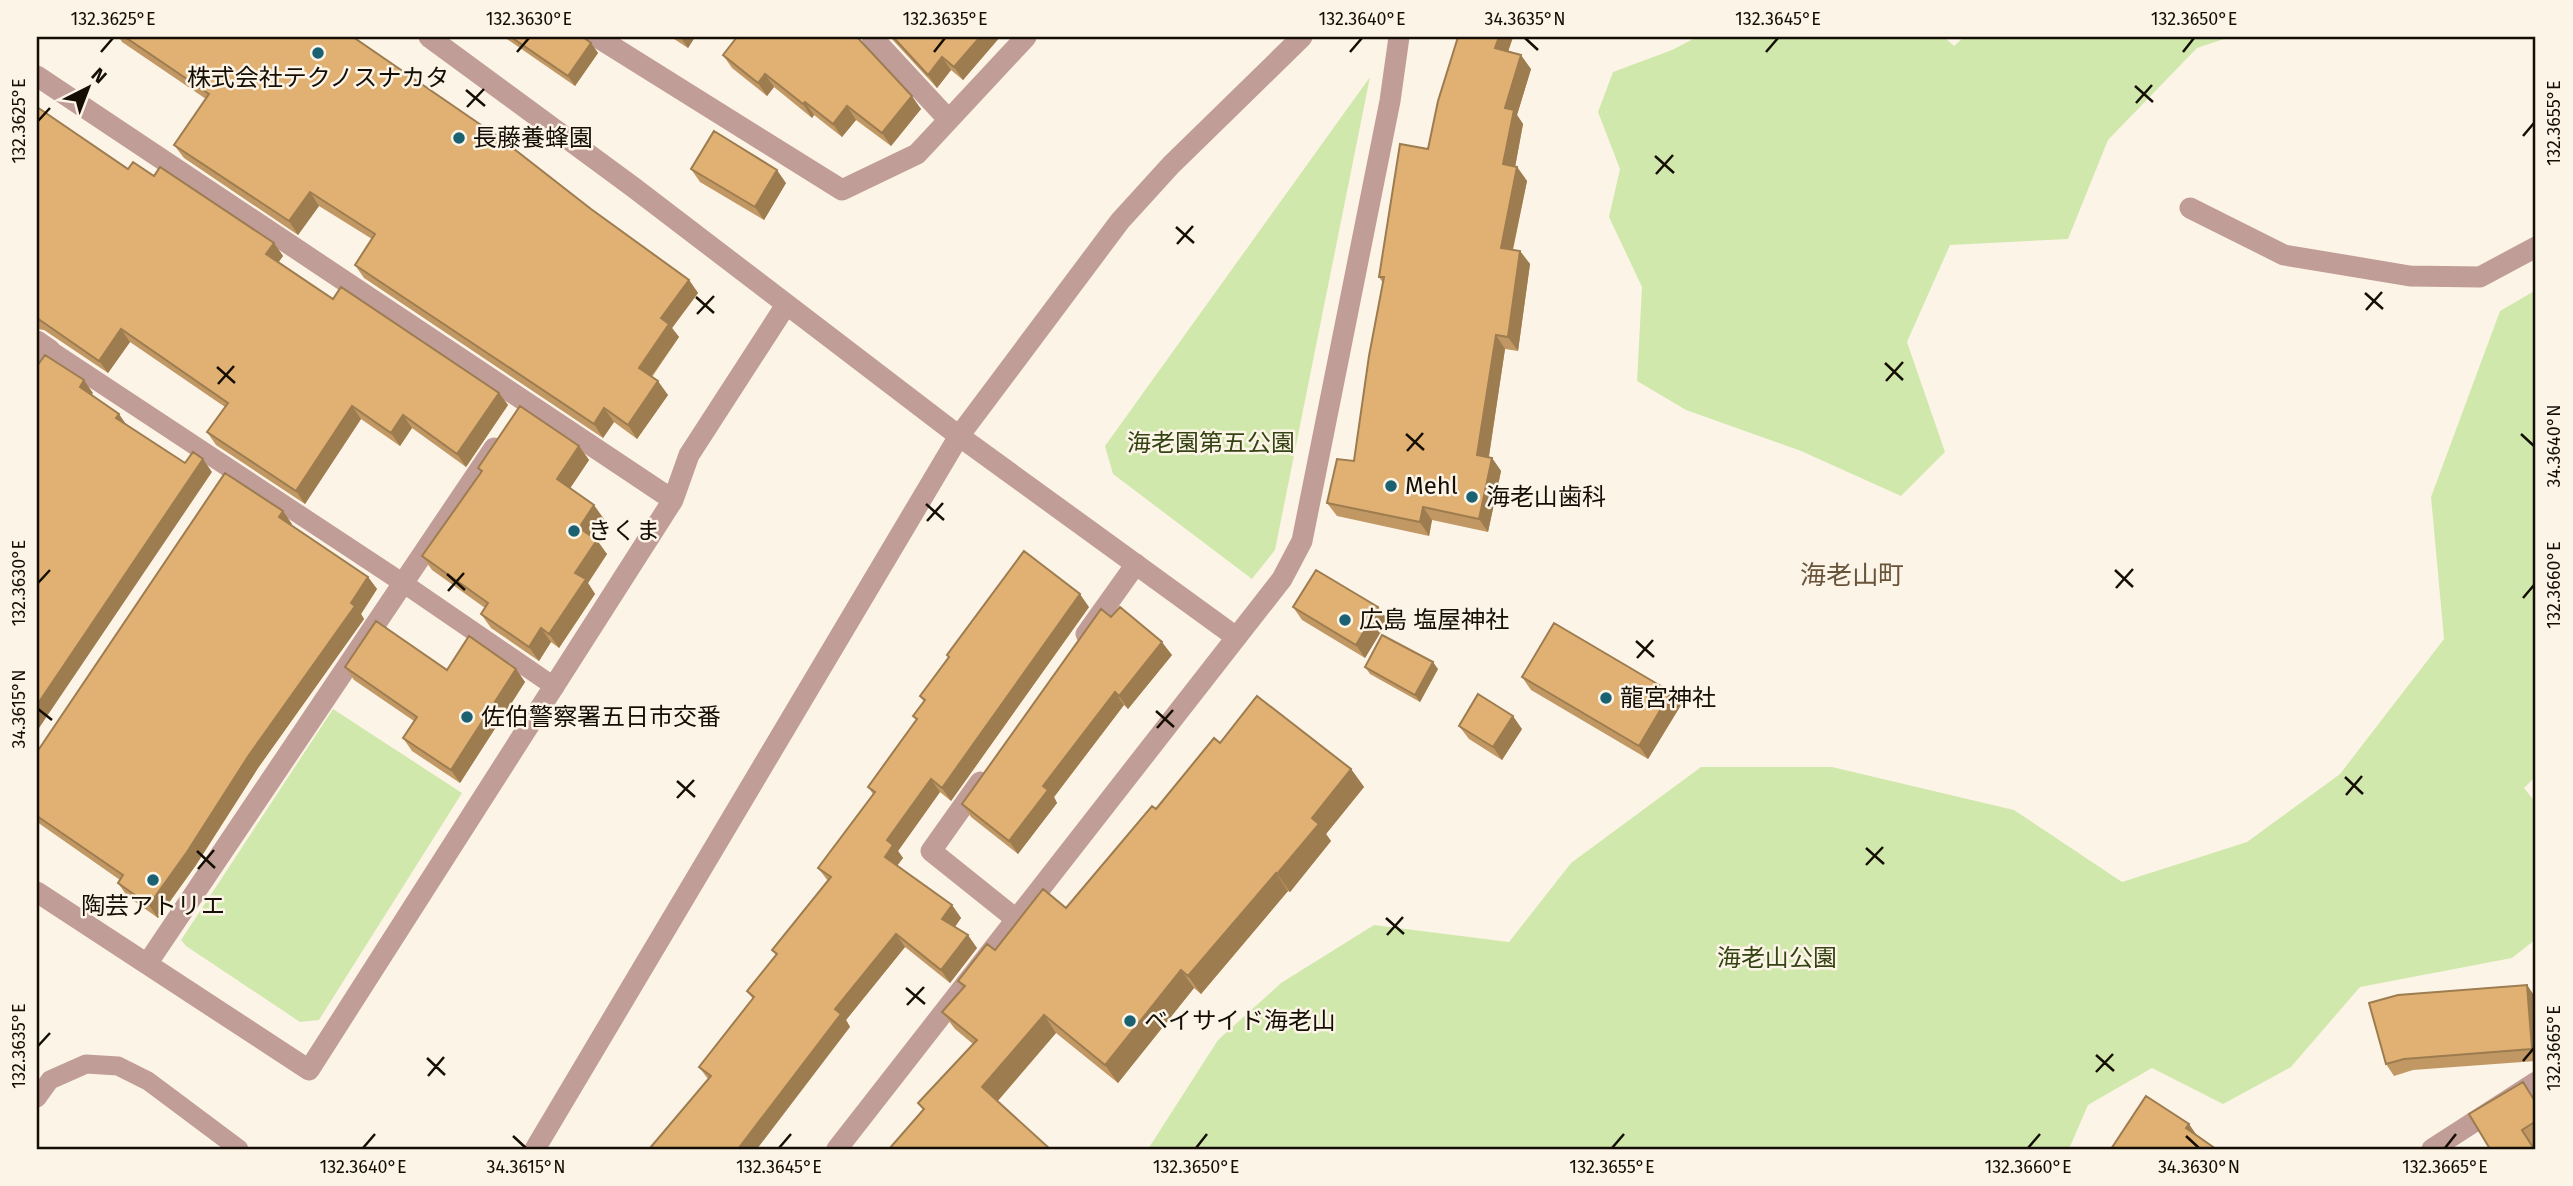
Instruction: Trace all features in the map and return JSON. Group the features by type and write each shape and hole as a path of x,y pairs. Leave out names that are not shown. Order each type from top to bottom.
{"street":[{"path":"429,37 578,145 959,436 1236,637"},
{"path":"597,37 842,190 917,154 1027,37"},
{"path":"872,37 948,119"},
{"path":"536,1149 959,436 1120,221 1171,165 1302,37"},
{"path":"837,1149 1282,579 1302,541 1390,101 1399,37"},
{"path":"39,82 521,408 673,500"},
{"path":"2190,208 2284,255 2410,276 2480,276 2536,247"},
{"path":"37,892 309,1070 673,500 689,455 786,305"},
{"path":"37,370 43,346"},
{"path":"148,964 502,436"},
{"path":"1074,650 1136,564"},
{"path":"994,762 930,851 1016,919"},
{"path":"2432,1149 2536,1082"}],"lane":[{"path":"43,346 226,475 403,583 555,687"},
{"path":"37,1098 50,1080 86,1064 118,1066 148,1081 239,1149"}],"green space":[{"path":"1697,37 1944,37 1954,46 1964,37 2230,37 2197,48 2108,140 2068,239 1950,245 1907,342 1945,452 1901,496 1801,451 1686,410 1637,381 1642,287 1609,217 1620,169 1598,112 1613,72 1672,50"},
{"name":"海老園第五公園","path":"1370,77 1275,550 1252,579 1113,474 1105,446"},
{"name":"海老山公園","path":"2536,290 2536,776 2524,788 2536,803 2536,939 2512,958 2360,987 2291,1067 2223,1104 2152,1068 2088,1105 2069,1149 1148,1149 1218,1040 1281,983 1374,925 1509,942 1571,863 1701,767 1832,767 2014,810 2122,882 2247,842 2340,774 2444,639 2431,497 2500,311"},
{"path":"333,709 462,793 319,1020 300,1022 186,946 181,940"}],"building":[{"path":"125,37 353,37 500,138 591,209 689,280 661,318 669,324 639,368 658,381 628,425 604,408 594,424 355,265 375,234 310,192 289,221 174,145 209,94"},
{"path":"511,37 583,37 591,43 568,76"},
{"path":"737,37 857,37 912,96 882,133 847,106 833,124 765,74 758,83 723,55"},
{"path":"893,37 980,37 954,67 942,57 928,75"},
{"path":"1458,37 1499,37 1495,48 1521,55 1505,108 1514,110 1503,164 1517,167 1501,248 1520,251 1508,337 1496,335 1477,455 1492,458 1479,519 1423,507 1420,522 1327,503 1337,459 1354,461 1384,277 1379,277 1400,144 1428,149 1438,101"},
{"path":"37,107 128,169 133,162 154,176 160,167 274,243 266,254 333,299 341,287 499,393 457,454 403,415 391,433 352,406 296,491 207,432 228,403 121,329 99,361 37,318"},
{"path":"714,131 777,170 755,207 691,169"},
{"path":"45,355 84,380 80,387 119,414 116,418 185,463 193,452 203,459 37,705 37,366"},
{"path":"520,406 579,446 557,479 594,505 579,528 597,540 575,573 586,579 549,634 541,628 529,647 481,614 488,603 422,556 482,471 478,468"},
{"path":"225,473 283,511 279,517 368,577 351,603 355,606 249,755 187,852 149,905 118,883 123,875 37,816 37,750"},
{"path":"1024,551 1080,594 942,788 931,779 887,840 893,845 885,857 952,905 942,919 968,935 941,970 896,934 835,1009 841,1014 738,1149 650,1148 711,1076 699,1067 754,997 747,991 777,954 772,950 831,877 818,868 875,792 868,787 917,719 913,716 925,700 920,696"},
{"name":"広島 塩屋神社","path":"1316,570 1378,607 1356,645 1293,607"},
{"path":"1120,607 1162,642 1119,696 1115,692 1043,786 1048,790 1009,841 962,804 1101,609 1111,617"},
{"path":"376,621 447,670 469,636 516,669 451,770 403,738 417,717 345,667"},
{"name":"龍宮神社","path":"1554,623 1671,692 1639,746 1522,677"},
{"path":"1382,635 1433,662 1415,695 1365,667"},
{"path":"1478,694 1513,716 1493,747 1459,726"},
{"path":"1257,696 1351,769 1312,818 1319,824 1188,976 1181,970 1105,1065 1044,1015 982,1087 1050,1149 889,1149 924,1109 918,1103 977,1040 942,1012 965,986 958,981 987,944 995,950 1043,889 1066,908 1152,806 1156,809 1214,738 1220,743"},
{"path":"2527,985 2532,1049 2404,1059 2386,1064 2369,1003 2398,995"},
{"path":"2523,1082 2536,1103 2536,1121 2522,1130 2534,1149 2490,1149 2469,1114"},
{"path":"2146,1096 2189,1124 2186,1128 2216,1149 2111,1149"}],"place":[{"name":"株式会社テクノスナカタ","path":"318,53"},
{"name":"長藤養蜂園","path":"459,138"},
{"name":"Mehl","path":"1391,486"},
{"name":"海老山歯科","path":"1472,497"},
{"name":"きくま","path":"574,531"},
{"name":"広島 塩屋神社","path":"1345,620"},
{"name":"龍宮神社","path":"1606,698"},
{"name":"佐伯警察署五日市交番","path":"467,717"},
{"name":"陶芸アトリエ","path":"153,880"},
{"name":"ベイサイド海老山","path":"1130,1021"}],"district":[{"name":"海老山町","path":"1852,575"}]}
